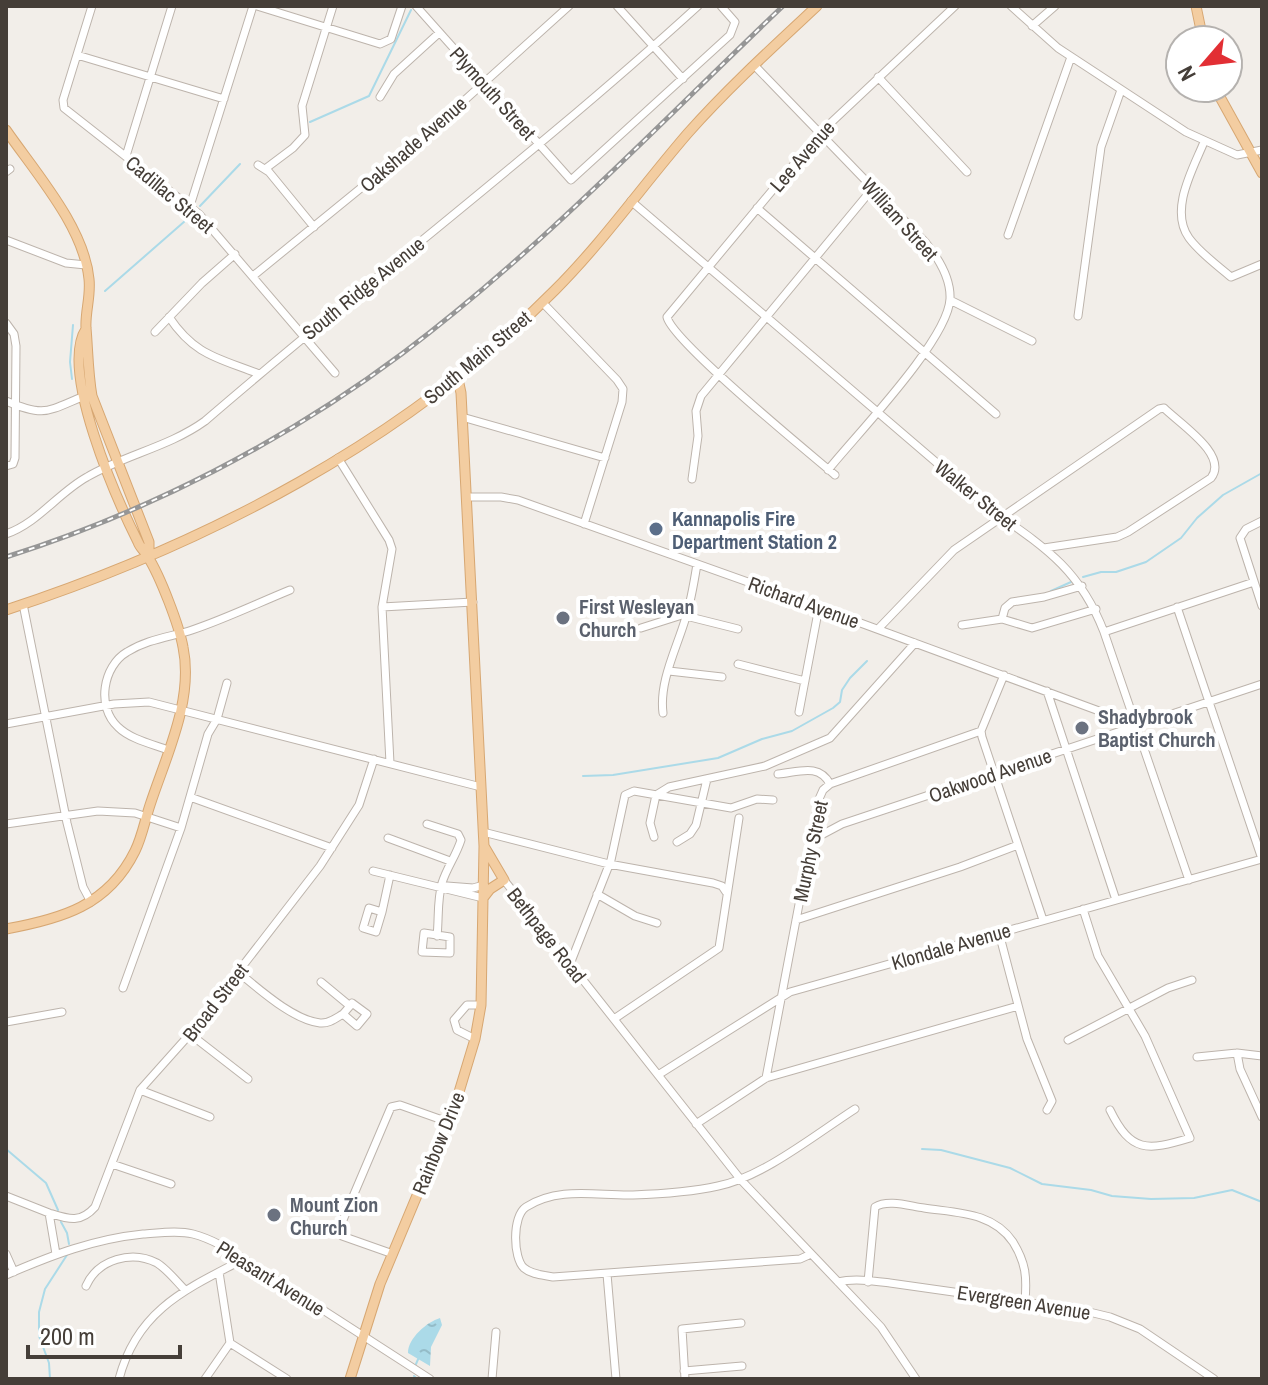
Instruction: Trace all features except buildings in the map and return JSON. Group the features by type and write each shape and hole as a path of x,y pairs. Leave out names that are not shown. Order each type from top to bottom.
{"main road":[{"name":"South Main Street","path":"6,610 149,557 251,508 338,458 458,379 576,267 712,106 817,6"},
{"path":"1224,104 1262,173"},
{"path":"6,130 75,233 86,265 90,296 86,329 88,372 112,464 139,546 149,557 179,633 186,681 168,750 137,848 129,862 112,884 91,902 54,919 6,929"},
{"path":"86,329 82,336 80,361 82,397 112,464"},
{"name":"Bethpage Road","path":"458,379 468,497 484,846 502,878"},
{"path":"82,397 88,400 102,425"},
{"name":"Rainbow Drive","path":"350,1379 362,1336 448,1122 475,1039 481,1005 484,846"},
{"path":"484,885 502,878"},
{"path":"483,898 502,878"}],"street":[{"name":"Cadillac Street","path":"92,6 62,105 190,206 235,254 335,373"},
{"path":"126,156 172,6"},
{"path":"190,206 255,6 384,44 391,39 402,6"},
{"path":"314,227 262,167 293,148 305,135 302,106 333,6"},
{"name":"Plymouth Street","path":"416,6 571,180 683,79"},
{"name":"Oakshade Avenue","path":"253,276 484,82 569,6"},
{"path":"617,6 683,79 736,26 721,6"},
{"name":"South Ridge Avenue","path":"6,534 28,523 77,483 112,464 192,431 540,144 698,6"},
{"name":"Lee Avenue","path":"718,374 667,321 670,312 820,133 955,6"},
{"path":"1011,6 1071,57 1204,142 1237,155 1262,150"},
{"path":"1032,26 1055,6"},
{"path":"380,97 394,74 439,33"},
{"path":"77,55 224,99"},
{"path":"1008,235 1071,57"},
{"name":"William Street","path":"754,65 937,256 945,274 950,300"},
{"path":"878,77 967,172"},
{"path":"1078,316 1101,147 1121,90"},
{"path":"1204,142 1182,200 1181,220 1191,241 1231,277 1262,264"},
{"path":"692,479 698,436 697,403 873,188"},
{"name":"Walker Street","path":"631,201 876,412 1072,572 1096,609 1189,880"},
{"path":"757,208 996,414"},
{"path":"6,240 66,263 86,265"},
{"path":"155,332 235,254"},
{"path":"718,374 832,472 925,353 945,320 950,300 1032,341"},
{"path":"542,302 623,389 619,413 584,524"},
{"path":"169,317 184,338 202,352 259,374"},
{"path":"6,323 13,331 16,346 10,465"},
{"path":"6,401 41,412 82,397"},
{"path":"878,629 943,559 1159,409 1164,408 1212,454 1217,469 1211,478 1128,532 1117,537 1044,548"},
{"path":"462,417 605,458"},
{"path":"338,458 391,544 392,555 382,607 390,763"},
{"name":"Richard Avenue","path":"468,497 518,500 1137,725"},
{"path":"1262,521 1246,529 1240,538 1262,606"},
{"path":"663,713 661,701 686,616 697,564"},
{"path":"1104,632 1254,582"},
{"path":"1002,619 1005,608 1012,602 1082,586"},
{"path":"168,750 120,730 112,721 104,695 107,680 119,658 135,647 290,590"},
{"path":"382,607 473,602"},
{"path":"23,604 65,814 83,887 91,902"},
{"path":"799,712 819,607"},
{"path":"1177,607 1262,859"},
{"path":"962,625 1002,619 1032,628 1096,609"},
{"path":"641,628 686,616 738,629"},
{"path":"654,837 650,823 656,795 669,787 765,766 830,738 915,643"},
{"path":"738,664 805,681"},
{"path":"669,671 722,677"},
{"path":"1004,675 981,731 1043,920"},
{"path":"123,988 181,828 208,734 217,719 227,683"},
{"name":"Oakwood Avenue","path":"812,840 842,824 1262,684"},
{"path":"1047,691 1116,900"},
{"path":"6,724 106,705 149,702 481,787"},
{"name":"Murphy Street","path":"766,1078 823,790 830,784 981,731"},
{"name":"Broad Street","path":"49,1213 67,1219 84,1217 97,1203 140,1090 190,1034 332,848 359,805 374,759"},
{"path":"778,774 819,771 830,784"},
{"path":"677,842 694,829 707,779"},
{"path":"570,964 609,864 625,795 634,791 731,808 757,799 773,800"},
{"path":"190,797 332,848"},
{"path":"6,824 107,811 147,816 181,828"},
{"path":"614,1019 719,948 739,818"},
{"path":"427,824 460,837 457,853 450,861 441,887 437,936"},
{"path":"483,832 609,864 713,883 722,886 726,892"},
{"path":"388,838 450,861"},
{"path":"796,920 1018,845"},
{"name":"Klondale Avenue","path":"658,1075 790,992 1262,859"},
{"path":"373,871 483,898"},
{"path":"382,912 390,875"},
{"name":"Bethpage Road","path":"502,878 741,1180 892,1341 913,1378"},
{"path":"441,887 473,888 484,885"},
{"path":"597,894 635,916 657,923"},
{"path":"1083,909 1098,956 1161,1070 1190,1138 1154,1146 1133,1143 1123,1134 1110,1110"},
{"path":"424,933 437,936 450,937 450,953 422,952 424,933"},
{"path":"999,933 1039,1073 1052,1101 1047,1110"},
{"path":"238,972 283,1007 311,1020 329,1022 343,1014 352,1003 367,1014 357,1026 343,1014"},
{"path":"1068,1040 1168,988 1192,980"},
{"path":"321,982 350,1006"},
{"path":"475,1039 457,1030 454,1020 467,1005 481,1005"},
{"path":"696,1124 766,1078 1020,1010"},
{"path":"6,1022 62,1012"},
{"path":"190,1034 248,1079"},
{"path":"1237,1053 1240,1069 1262,1117"},
{"path":"1197,1057 1237,1053 1262,1056"},
{"path":"140,1090 210,1117"},
{"path":"393,1254 342,1236 340,1227 391,1107 400,1105 448,1122"},
{"path":"811,1254 800,1259 553,1277 525,1269 520,1261 516,1219 520,1211 532,1204 572,1192 637,1195 712,1187 741,1180 855,1109"},
{"path":"112,1164 171,1184"},
{"path":"6,1196 49,1213 56,1254"},
{"path":"851,1294 866,1282 873,1212 880,1204 984,1218 1002,1228 1024,1262 1027,1277 1025,1301"},
{"name":"Pleasant Avenue","path":"10,1273 102,1239 185,1232 217,1243 244,1259 430,1379"},
{"path":"6,1254 10,1273"},
{"path":"86,1286 101,1265 114,1259 134,1258 155,1262 185,1290"},
{"path":"119,1379 128,1352 143,1328 167,1302 244,1259"},
{"path":"205,1379 230,1343 219,1272"},
{"path":"607,1274 616,1379"},
{"name":"Evergreen Avenue","path":"838,1282 849,1279 890,1283 1089,1311 1140,1329 1214,1379"},
{"path":"741,1323 682,1329 684,1375 742,1366"},
{"path":"492,1379 496,1332"},
{"path":"230,1343 287,1379"}],"water":[{"path":"440,1318 442,1325 431,1347 430,1366 408,1353 409,1347 419,1331"}],"waterway":[{"path":"310,122 369,96 411,10"},
{"path":"200,206 240,164"},
{"path":"105,291 193,214"},
{"path":"72,379 73,325"},
{"path":"1083,577 1116,572 1146,562 1181,538 1197,518 1223,495 1262,473"},
{"path":"1051,591 1071,582"},
{"path":"583,776 613,775 718,758 762,739 792,731 840,702 842,690 867,661"},
{"path":"6,1149 46,1183 58,1210"},
{"path":"922,1149 941,1150 1010,1168 1042,1184 1112,1196 1194,1198 1232,1190 1262,1202"},
{"path":"61,1222 69,1244"},
{"path":"50,1379 49,1363 39,1336 39,1312 45,1289 67,1255"},
{"path":"416,1364 419,1357"},
{"path":"414,1376 417,1379"}],"railway":[{"path":"6,557 111,519 213,472 263,445 358,385 403,353 503,272 783,6"}],"place":[{"name":"Kannapolis Fire Department Station 2","path":"656,529"},
{"name":"First Wesleyan Church","path":"563,618"},
{"name":"Shadybrook Baptist Church","path":"1082,728"},
{"name":"Mount Zion Church","path":"274,1215"}]}
